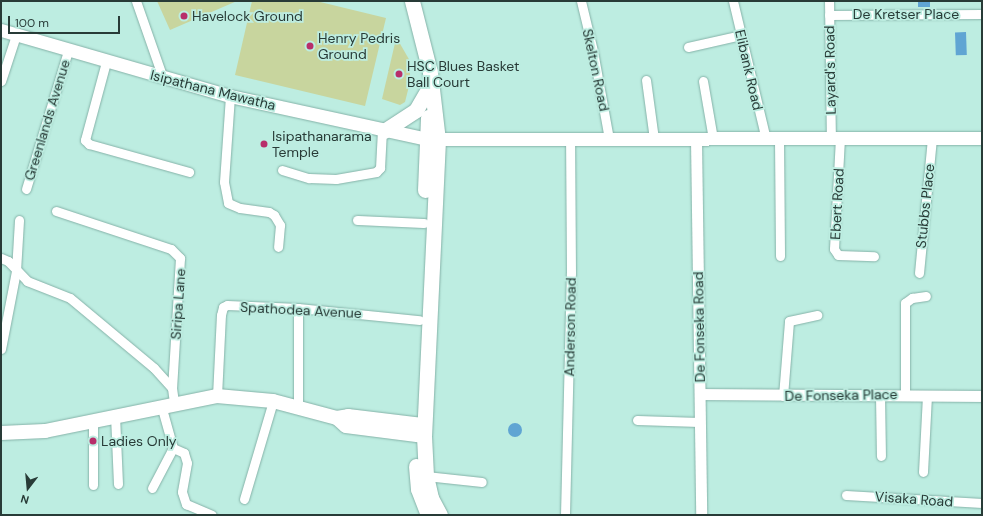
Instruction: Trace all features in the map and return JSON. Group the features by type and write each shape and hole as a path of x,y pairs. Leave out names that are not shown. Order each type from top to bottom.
{"highway":[{"path":"404,1 426,93 433,140 424,223 419,320 418,489 428,515"},
{"path":"412,1 430,72 433,140 419,430 431,498 440,515"},
{"path":"383,131 416,110 426,93"}],"main road":[{"name":"Isipathana Mawatha","path":"1,30 106,62 230,96 383,131 433,140 982,138"},
{"path":"1,433 45,431 168,404 217,396 273,401 337,418 346,426 419,430"},
{"path":"1,442 30,438 45,431"}],"street":[{"path":"136,1 163,78"},
{"name":"Skelton Road","path":"580,1 593,51 609,139"},
{"name":"Elibank Road","path":"733,1 766,139"},
{"name":"Layard's Road","path":"829,1 836,138"},
{"name":"De Kretser Place","path":"829,14 982,14"},
{"path":"1,81 16,35"},
{"path":"688,47 741,35"},
{"name":"Greenlands Avenue","path":"26,189 68,51"},
{"path":"106,62 85,140 89,144 189,172"},
{"path":"646,80 654,139"},
{"path":"703,81 713,139"},
{"path":"230,96 224,182 228,203 240,208 269,212 274,216 280,225 278,247"},
{"path":"282,170 309,178 336,179 376,172 380,168 383,131"},
{"name":"Ebert Road","path":"836,138 834,249 838,255 874,256"},
{"name":"Stubbs Place","path":"918,273 932,138"},
{"name":"De Fonseka Road","path":"696,139 701,394 699,422 701,515"},
{"path":"779,139 780,256"},
{"name":"Anderson Road","path":"565,515 571,273 570,140"},
{"name":"Siripa Lane","path":"56,211 171,248 180,258 172,388 168,404 173,448"},
{"path":"1,349 16,271 19,220"},
{"path":"357,220 424,223"},
{"path":"1,258 8,261 27,281 70,298 154,368 172,388"},
{"path":"905,394 905,303 912,298 926,296"},
{"name":"Spathodea Avenue","path":"217,396 223,307 227,305 298,308 419,320"},
{"path":"298,308 298,408"},
{"path":"783,396 790,321 817,315"},
{"name":"De Fonseka Place","path":"701,394 783,396 905,394 928,396 982,396"},
{"path":"880,395 881,456"},
{"path":"923,472 928,396"},
{"path":"244,499 273,401"},
{"path":"115,415 118,484"},
{"path":"637,420 699,422"},
{"path":"93,421 93,485"},
{"path":"152,488 173,448 184,453 187,463 182,492 186,504 212,515"},
{"path":"426,476 482,482"},
{"name":"Visaka Road","path":"846,495 982,503"}],"green space":[{"name":"Havelock Ground","path":"157,1 237,1 170,30"},
{"name":"Henry Pedris Ground","path":"252,1 316,1 386,18 365,106 235,75"},
{"name":"HSC Blues Basket Ball Court","path":"399,42 410,61 410,82 405,102 400,105 382,99 395,43"}],"water":[{"path":"918,1 930,1 930,7 918,7"},
{"path":"955,32 966,32 967,55 956,55"},
{"path":"515,423 520,425 522,430 520,435 515,437 510,435 508,430 510,425"}],"place":[{"name":"Havelock Ground","path":"184,16"},
{"name":"Henry Pedris Ground","path":"310,46"},
{"name":"HSC Blues Basket Ball Court","path":"399,74"},
{"name":"Isipathanarama Temple","path":"264,144"},
{"name":"Ladies Only","path":"93,441"}]}
